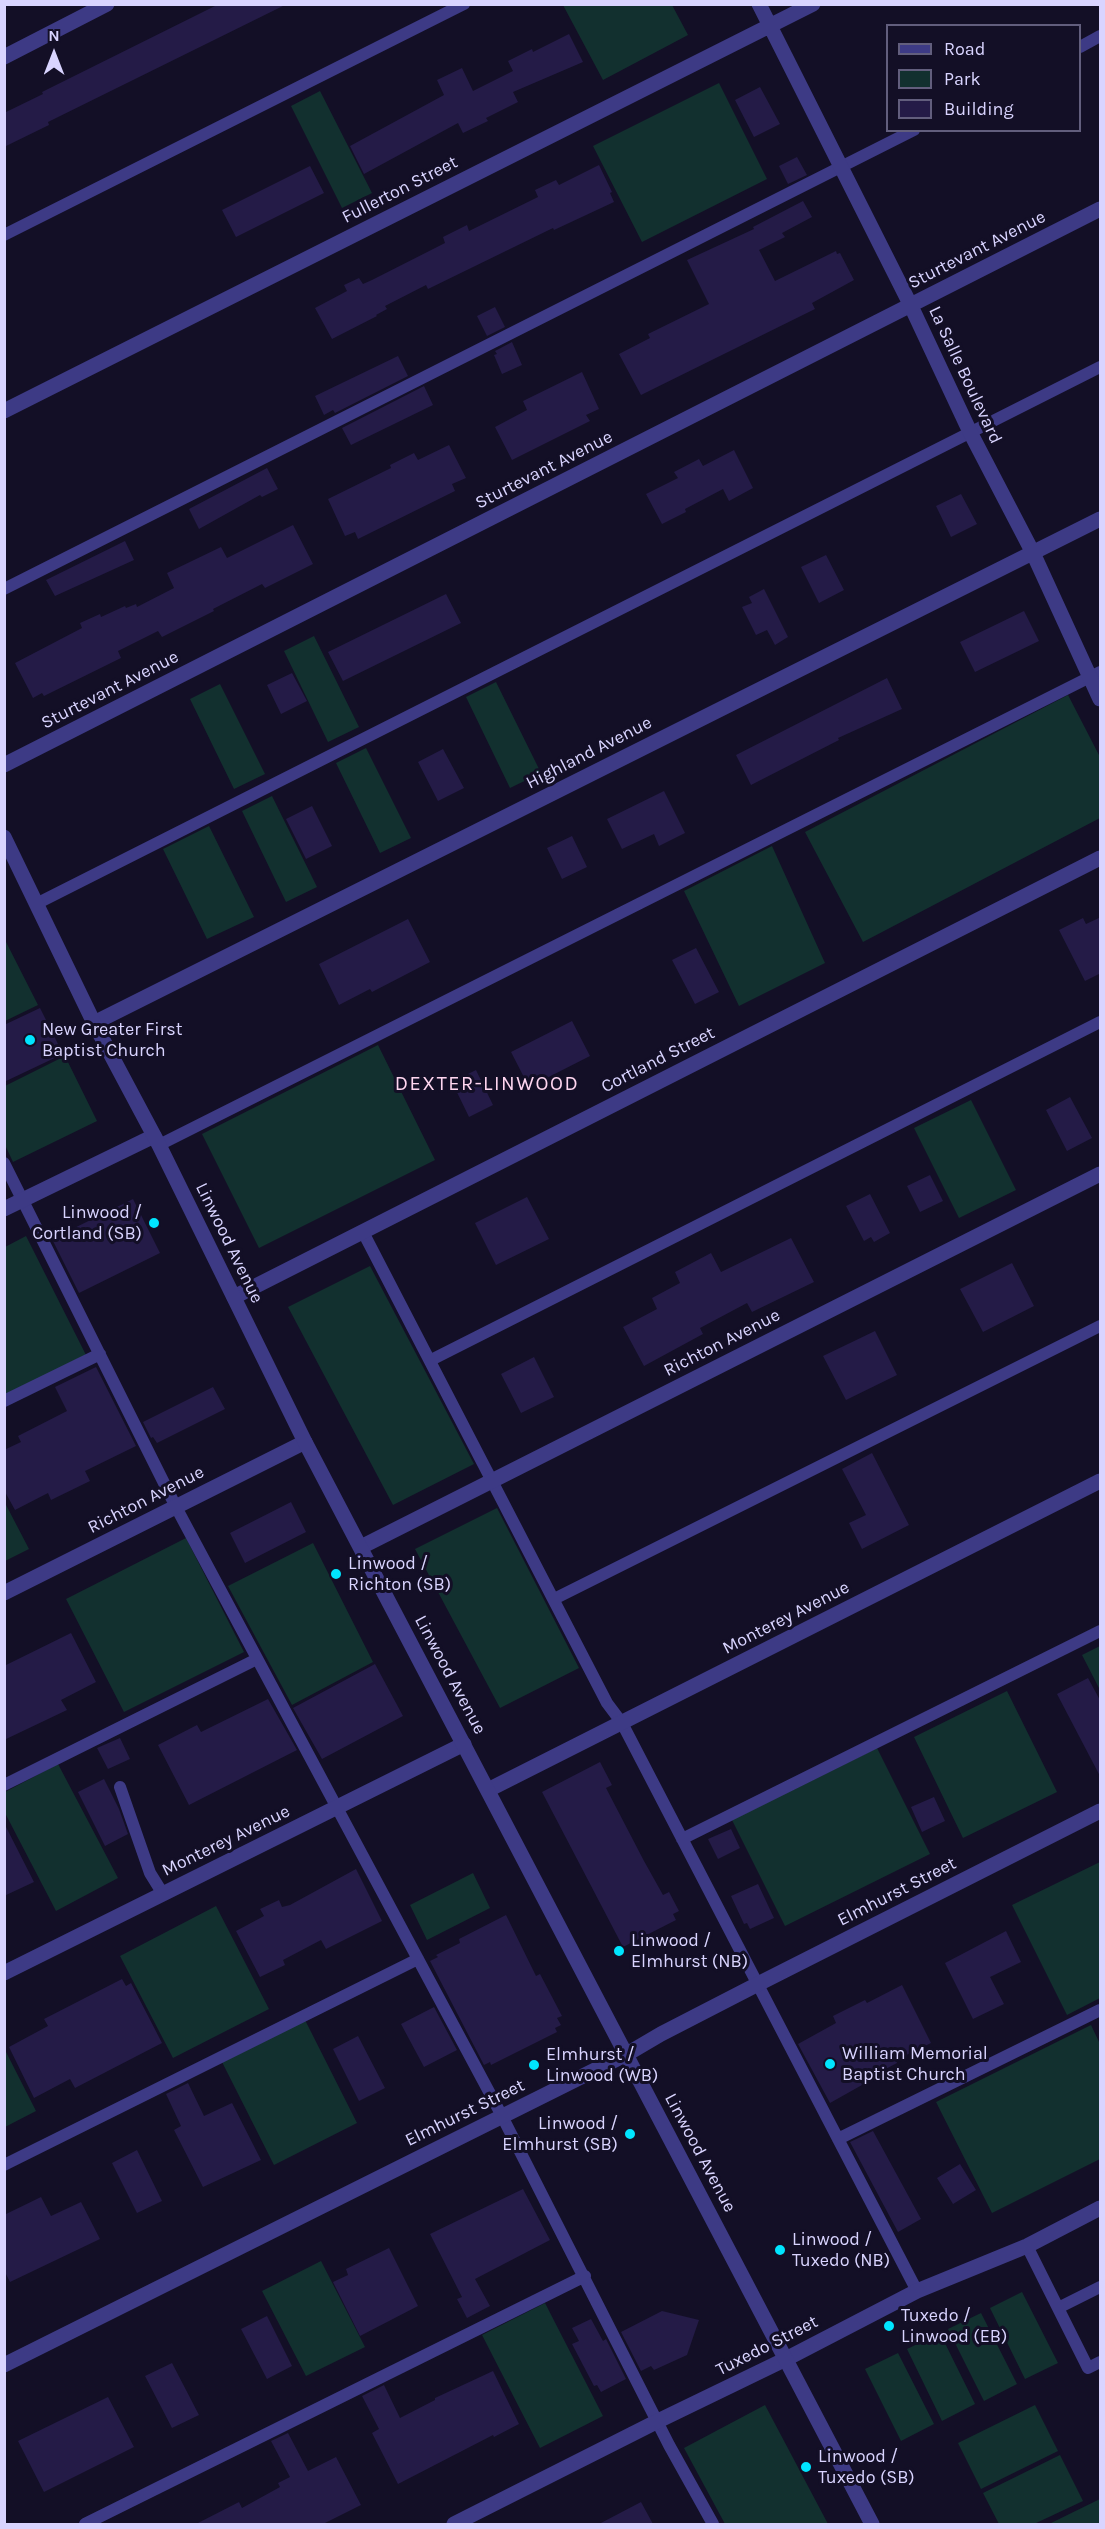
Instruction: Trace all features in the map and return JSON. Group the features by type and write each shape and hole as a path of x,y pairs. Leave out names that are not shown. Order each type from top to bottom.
{"street":[{"path":"4,57 107,4"},
{"name":"La Salle Boulevard","path":"759,4 840,169 911,306 970,432 1095,675 1101,699"},
{"name":"Fullerton Street","path":"4,411 813,4"},
{"name":"Sturtevant Avenue","path":"4,765 1101,209"},
{"name":"Highland Avenue","path":"94,1023 1101,519"},
{"name":"Linwood Avenue","path":"4,837 94,1023 156,1140 306,1442 872,2524"},
{"name":"Cortland Street","path":"234,1297 1101,858"},
{"path":"4,1209 156,1140"},
{"name":"Richton Avenue","path":"361,1547 1101,1174"},
{"name":"Richton Avenue","path":"4,1593 306,1442"},
{"name":"Monterey Avenue","path":"488,1790 1101,1481"},
{"name":"Monterey Avenue","path":"4,1972 464,1744"},
{"name":"Elmhurst Street","path":"4,2365 627,2054 758,1984 1101,1812"},
{"name":"Tuxedo Street","path":"454,2524 786,2359 917,2291 1027,2246 1101,2208"}],"lane":[{"path":"4,235 464,4"},
{"path":"1081,46 1101,36"},
{"path":"4,589 910,132"},
{"path":"36,904 1101,367"},
{"path":"156,1140 1095,675"},
{"path":"431,1360 1101,1022"},
{"path":"4,1163 176,1507 502,2116 669,2445 713,2524"},
{"path":"363,1232 607,1703 622,1723 917,2291"},
{"path":"554,1599 1101,1326"},
{"path":"4,1401 100,1354"},
{"path":"682,1839 1101,1631"},
{"path":"4,1785 257,1659"},
{"path":"120,1787 150,1873 163,1894"},
{"path":"4,2164 418,1959"},
{"path":"838,2139 1101,2010"},
{"path":"1027,2246 1088,2368 1101,2362"},
{"path":"85,2524 585,2276"},
{"path":"1058,2308 1101,2287"}],"green space":[{"path":"563,5 672,5 688,35 603,80"},
{"path":"719,83 767,179 642,242 593,146"},
{"path":"320,91 372,193 342,208 291,106"},
{"path":"314,636 359,727 328,742 284,651"},
{"path":"496,682 541,773 510,788 466,697"},
{"path":"220,684 265,774 234,789 190,699"},
{"path":"1068,695 1100,757 1100,818 863,942 805,832"},
{"path":"366,748 411,838 380,853 336,763"},
{"path":"272,796 317,887 286,902 242,811"},
{"path":"209,826 254,917 207,939 163,849"},
{"path":"772,846 825,963 739,1006 684,891"},
{"path":"4,938 38,1005 5,1021 4,1021"},
{"path":"378,1045 435,1160 259,1248 202,1134"},
{"path":"65,1056 97,1121 13,1162 5,1145 5,1086"},
{"path":"971,1100 1016,1190 959,1218 914,1128"},
{"path":"26,1236 86,1355 5,1396 5,1247"},
{"path":"370,1266 474,1464 393,1505 288,1307"},
{"path":"4,1501 29,1549 5,1561 4,1561"},
{"path":"497,1508 579,1668 500,1708 415,1549"},
{"path":"186,1538 244,1652 124,1712 66,1599"},
{"path":"313,1543 373,1662 292,1705 228,1586"},
{"path":"1100,1646 1100,1690 1082,1655"},
{"path":"1007,1691 1057,1792 963,1838 914,1737"},
{"path":"877,1748 930,1854 785,1926 732,1820"},
{"path":"58,1764 118,1878 56,1911 5,1813 5,1792"},
{"path":"1100,1862 1100,1998 1067,2015 1012,1905"},
{"path":"473,1873 490,1908 427,1940 410,1905"},
{"path":"216,1906 269,2009 173,2058 120,1956"},
{"path":"305,2020 357,2123 274,2165 222,2062"},
{"path":"1091,2025 1100,2044 1100,2159 992,2213 936,2102"},
{"path":"4,2048 36,2111 5,2127 4,2127"},
{"path":"321,2261 365,2347 306,2376 262,2291"},
{"path":"1022,2292 1058,2363 1025,2379 990,2308"},
{"path":"545,2303 603,2416 540,2448 482,2335"},
{"path":"981,2313 1017,2384 984,2401 948,2329"},
{"path":"940,2333 975,2404 942,2421 907,2349"},
{"path":"898,2353 934,2424 901,2441 865,2369"},
{"path":"765,2405 828,2524 725,2524 684,2448"},
{"path":"1035,2405 1058,2451 981,2489 958,2443"},
{"path":"1060,2455 1083,2501 1034,2524 999,2524 983,2493"},
{"path":"1100,2499 1100,2524 1049,2524"}],"building":[{"path":"219,4 287,4 48,122 49,125 4,147 4,113"},
{"path":"569,34 583,62 513,92 518,102 486,118 488,121 463,133 458,123 364,174 350,146 444,95 437,80 462,68 473,91 513,71 508,61 532,49 533,52"},
{"path":"760,87 780,124 754,137 735,100"},
{"path":"797,157 807,175 788,184 779,166"},
{"path":"599,165 612,192 610,193 614,202 554,230 553,228 428,289 426,285 385,306 387,309 377,316 332,339 315,308 347,291 344,285 359,278 363,284 372,280 445,243 443,237 467,225 469,231 538,197 535,190 556,180 559,185"},
{"path":"310,166 324,193 236,237 222,210"},
{"path":"803,201 812,217 782,233 785,237 759,250 775,281 836,251 837,254 840,253 854,280 812,303 815,309 641,395 619,354 650,338 648,334 709,304 687,260 754,229 753,227"},
{"path":"495,307 505,327 487,336 477,316"},
{"path":"512,342 522,365 502,374 494,355 497,354 495,351"},
{"path":"398,356 408,376 335,413 333,410 324,415 315,396"},
{"path":"582,372 599,409 586,415 590,421 512,460 495,427 527,410 523,401"},
{"path":"424,386 433,405 351,445 342,428"},
{"path":"449,445 466,478 452,484 455,491 358,539 355,532 345,536 328,499 391,468 390,465 414,453 418,460"},
{"path":"734,450 753,488 729,501 723,489 662,524 646,494 678,478 674,472 699,459 703,466"},
{"path":"267,468 278,489 262,497 260,495 199,529 189,509"},
{"path":"961,494 977,524 951,537 936,506"},
{"path":"293,525 313,564 265,588 262,584 162,637 158,631 118,651 121,658 44,696 42,693 33,698 15,663 82,628 80,623 100,614 101,617 125,606 126,608 136,604 137,607 174,588 167,573 221,547 227,558"},
{"path":"125,541 134,560 55,596 46,580"},
{"path":"826,555 844,590 819,603 801,567"},
{"path":"764,589 788,637 775,645 767,630 756,635 742,607 752,603 749,597"},
{"path":"446,594 461,623 343,681 328,652"},
{"path":"1024,611 1039,641 975,672 960,642"},
{"path":"292,673 307,701 281,714 267,685"},
{"path":"887,678 902,709 838,738 839,740 751,785 736,755"},
{"path":"443,749 464,788 438,801 418,762"},
{"path":"664,791 685,833 659,846 654,834 622,849 607,819"},
{"path":"312,806 332,846 306,859 286,819"},
{"path":"572,836 587,867 562,879 547,848"},
{"path":"1101,917 1101,973 1085,981 1059,930 1083,918 1086,924"},
{"path":"408,919 430,962 372,992 370,989 339,1005 319,964"},
{"path":"696,948 719,992 695,1004 672,960"},
{"name":"New Greater First Baptist Church","path":"40,1008 63,1054 4,1082 4,1025"},
{"path":"572,1021 590,1056 529,1087 511,1052"},
{"path":"476,1070 493,1105 469,1117 452,1082"},
{"path":"1070,1097 1092,1138 1067,1151 1046,1110"},
{"path":"930,1175 943,1201 920,1212 907,1186"},
{"path":"870,1194 890,1233 874,1242 871,1237 864,1241 846,1206"},
{"path":"527,1197 549,1239 496,1265 475,1223"},
{"path":"133,1199 160,1253 79,1293 52,1239"},
{"path":"791,1238 814,1282 752,1312 747,1303 700,1328 703,1334 644,1366 623,1327 657,1309 652,1298 680,1283 675,1272 711,1253 721,1272"},
{"path":"1012,1263 1034,1306 983,1332 960,1289"},
{"path":"875,1331 897,1375 846,1400 823,1356"},
{"path":"534,1357 554,1397 521,1413 501,1374"},
{"path":"96,1367 136,1446 85,1471 90,1481 51,1500 48,1493 15,1510 4,1490 4,1450 21,1442 18,1436 67,1411 55,1387"},
{"path":"213,1387 225,1409 157,1443 153,1437 151,1438 143,1422"},
{"path":"872,1453 909,1525 862,1549 849,1523 866,1515 842,1469"},
{"path":"291,1502 306,1532 245,1563 230,1533"},
{"path":"71,1633 96,1682 61,1700 67,1710 4,1740 4,1666"},
{"path":"375,1664 403,1716 322,1759 293,1708"},
{"path":"1088,1678 1101,1702 1101,1778 1057,1694"},
{"path":"268,1699 297,1750 189,1805 158,1745 197,1725 201,1732"},
{"path":"120,1738 130,1759 108,1769 97,1748"},
{"path":"600,1762 612,1785 606,1788 644,1861 663,1895 669,1892 679,1911 673,1914 676,1920 623,1947 542,1792"},
{"path":"104,1779 128,1834 105,1846 78,1792"},
{"path":"934,1797 945,1821 922,1832 911,1807"},
{"path":"4,1823 34,1882 4,1896"},
{"path":"731,1829 740,1848 718,1859 708,1839"},
{"path":"356,1869 382,1921 326,1949 321,1940 283,1960 285,1965 260,1977 236,1931 264,1916 260,1909 279,1900 282,1907 290,1905"},
{"path":"758,1884 774,1918 750,1929 747,1923 744,1924 731,1896"},
{"path":"506,1915 536,1976 540,1974 562,2016 557,2018 561,2025 555,2028 557,2032 491,2065 490,2062 484,2065 430,1961 438,1957 436,1955 460,1943 459,1939"},
{"path":"1006,1931 1021,1962 990,1977 1004,2004 973,2019 945,1963"},
{"path":"122,1979 126,1986 131,1983 162,2043 75,2088 70,2079 34,2098 9,2047 48,2026 44,2019"},
{"path":"902,1985 931,2043 896,2060 897,2063 861,2082 862,2085 830,2103 798,2044 836,2023 833,2016 865,2000 867,2003"},
{"path":"434,2007 457,2050 424,2067 401,2024"},
{"path":"358,2036 385,2088 359,2101 333,2049"},
{"path":"188,2083 204,2116 232,2103 261,2160 203,2187 174,2130 181,2126 166,2094"},
{"path":"873,2131 921,2219 898,2232 850,2142"},
{"path":"137,2150 162,2201 137,2213 112,2163"},
{"path":"960,2164 976,2190 953,2204 937,2178"},
{"path":"523,2189 550,2240 475,2279 490,2306 467,2318 457,2299 462,2297 430,2234"},
{"path":"41,2197 51,2216 81,2202 100,2239 10,2282 4,2270 4,2215"},
{"path":"389,2248 418,2306 360,2336 333,2282 348,2275 346,2269"},
{"path":"662,2311 699,2320 687,2355 654,2370 651,2366 641,2371 621,2332"},
{"path":"267,2316 292,2366 267,2379 241,2329"},
{"path":"591,2319 603,2341 606,2339 626,2379 601,2392 597,2385 594,2386 572,2344 579,2341 572,2328"},
{"path":"172,2363 199,2415 172,2428 145,2376"},
{"path":"493,2371 519,2424 398,2484 372,2433 379,2429 362,2396 384,2385 400,2418 435,2398"},
{"path":"108,2397 134,2447 44,2492 18,2441"},
{"path":"288,2433 308,2471 336,2457 361,2505 323,2524 196,2524 239,2502 242,2508 280,2487 278,2483 290,2477 271,2441"},
{"path":"641,2502 653,2524 599,2524"}],"place":[{"name":"New Greater First Baptist Church","path":"30,1040"},
{"name":"Linwood / Cortland (SB)","path":"154,1223"},
{"name":"Linwood / Richton (SB)","path":"336,1574"},
{"name":"Linwood / Elmhurst (NB)","path":"619,1951"},
{"name":"William Memorial Baptist Church","path":"830,2064"},
{"name":"Elmhurst / Linwood (WB)","path":"534,2065"},
{"name":"Linwood / Elmhurst (SB)","path":"630,2134"},
{"name":"Linwood / Tuxedo (NB)","path":"780,2250"},
{"name":"Tuxedo / Linwood (EB)","path":"889,2326"},
{"name":"Linwood / Tuxedo (SB)","path":"806,2467"}],"district":[{"name":"DEXTER-LINWOOD","path":"487,1084"}]}
